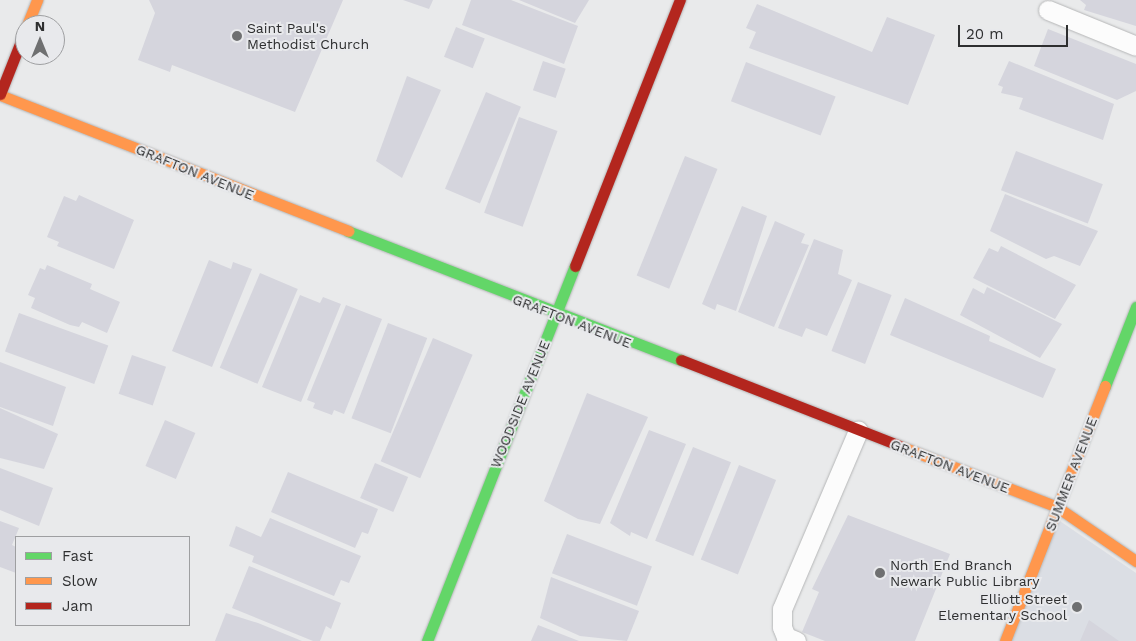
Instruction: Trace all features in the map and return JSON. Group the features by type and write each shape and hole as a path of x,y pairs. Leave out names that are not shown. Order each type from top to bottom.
{"street":[{"path":"31,15 37,0"},
{"name":"WOODSIDE AVENUE","path":"427,641 680,0"},
{"path":"0,94 15,56"},
{"name":"GRAFTON AVENUE","path":"0,94 556,315 1057,507 1136,561"},
{"name":"SUMMER AVENUE","path":"1005,641 1136,307"}],"lane":[{"path":"1048,10 1136,46"},
{"path":"796,641 784,632 782,609 858,431"}],"shaded area":[{"name":"Elliott Street Elementary School","path":"1054,517 1136,573 1136,641 1005,641"}],"building":[{"name":"Saint Paul's Methodist Church","path":"149,0 343,0 295,112 172,65 170,72 138,60 155,13"},
{"path":"403,0 433,0 429,9"},
{"path":"471,0 511,0 578,26 564,64 462,25"},
{"path":"519,0 589,0 575,23"},
{"path":"1080,0 1136,0 1136,26 1084,10 1086,5"},
{"path":"757,4 872,52 887,17 935,35 908,105 749,48 756,32 746,28"},
{"path":"456,27 485,39 473,68 444,57"},
{"path":"1048,29 1136,64 1136,91 1117,100 1034,66"},
{"path":"543,61 566,69 556,98 533,90"},
{"path":"1009,61 1114,104 1103,140 1019,109 1023,98 1001,93 1003,87 998,85"},
{"path":"746,62 836,96 821,136 731,101"},
{"path":"407,76 441,90 402,178 376,161"},
{"path":"486,92 521,107 480,204 445,189"},
{"path":"519,117 558,131 523,227 484,213"},
{"path":"1016,151 1103,184 1088,224 1001,190"},
{"path":"685,156 717,169 669,289 637,276"},
{"path":"1005,194 1098,231 1080,266 1054,256 1046,259 990,231"},
{"path":"79,195 134,220 114,269 57,246 59,242 47,237 64,196 76,201"},
{"path":"742,206 767,216 736,311 717,304 715,310 702,304"},
{"path":"775,221 805,234 801,243 809,245 774,327 738,312"},
{"path":"814,239 843,250 838,274 852,280 827,336 806,328 802,337 778,328"},
{"path":"1001,246 1076,285 1055,319 973,278 989,248 998,252"},
{"path":"209,260 231,269 233,262 252,269 212,367 172,351"},
{"path":"47,265 92,284 90,289 120,302 107,333 82,322 79,327 70,325 31,308 35,298 28,295 40,268 45,270"},
{"path":"260,273 298,289 257,384 220,368"},
{"path":"858,282 892,295 865,364 831,351"},
{"path":"987,287 1062,324 1040,358 960,315 973,288 984,294"},
{"path":"300,295 320,303 323,297 341,304 301,402 262,387"},
{"path":"905,298 990,336 989,341 1056,369 1043,398 890,335"},
{"path":"346,305 382,319 344,414 334,410 332,415 313,408 315,403 307,400"},
{"path":"19,313 108,345 94,384 5,352"},
{"path":"388,323 427,338 391,433 351,418"},
{"path":"433,338 473,355 420,478 381,461"},
{"path":"132,355 166,367 153,405 119,394"},
{"path":"0,362 66,387 53,426 0,407"},
{"path":"587,393 648,417 600,524 578,519 544,501"},
{"path":"0,408 58,434 44,469 0,458"},
{"path":"165,420 195,433 176,479 145,466"},
{"path":"649,430 686,444 647,539 631,532 630,536 610,523"},
{"path":"693,447 731,462 693,556 655,541"},
{"path":"375,463 408,477 393,512 360,498"},
{"path":"739,465 776,480 738,575 701,560"},
{"path":"0,468 53,488 39,526 0,510"},
{"path":"288,472 378,509 368,534 362,532 355,548 271,512"},
{"name":"North End Branch Newark Public Library","path":"848,515 950,554 915,641 825,641 802,632 819,592 812,589"},
{"path":"270,518 361,556 349,583 341,580 334,596 252,562 254,556 229,546 236,526 261,537"},
{"path":"0,521 19,528 12,545 15,546 15,573 0,567"},
{"path":"567,534 652,567 637,606 552,573"},
{"path":"249,566 341,603 331,629 326,626 320,641 313,641 232,608"},
{"path":"551,577 639,611 627,641 580,636 540,618"},
{"path":"226,613 258,623 302,641 215,641"},
{"path":"1089,620 1119,641 1080,641"},
{"path":"538,625 579,641 531,641"}],"traffic: fast":[{"path":"348,231 681,360"},
{"path":"427,641 575,266"},
{"path":"1105,386 1136,307"}],"traffic: slow":[{"path":"31,15 37,0"},
{"path":"0,95 348,231"},
{"path":"1005,641 1105,386"},
{"path":"900,446 1057,507 1136,561"}],"traffic: jam":[{"path":"575,266 680,0"},
{"path":"0,94 15,56"},
{"path":"681,360 900,446"}],"place":[{"name":"Saint Paul's Methodist Church","path":"237,36"},
{"name":"North End Branch Newark Public Library","path":"880,573"},
{"name":"Elliott Street Elementary School","path":"1077,607"}]}
